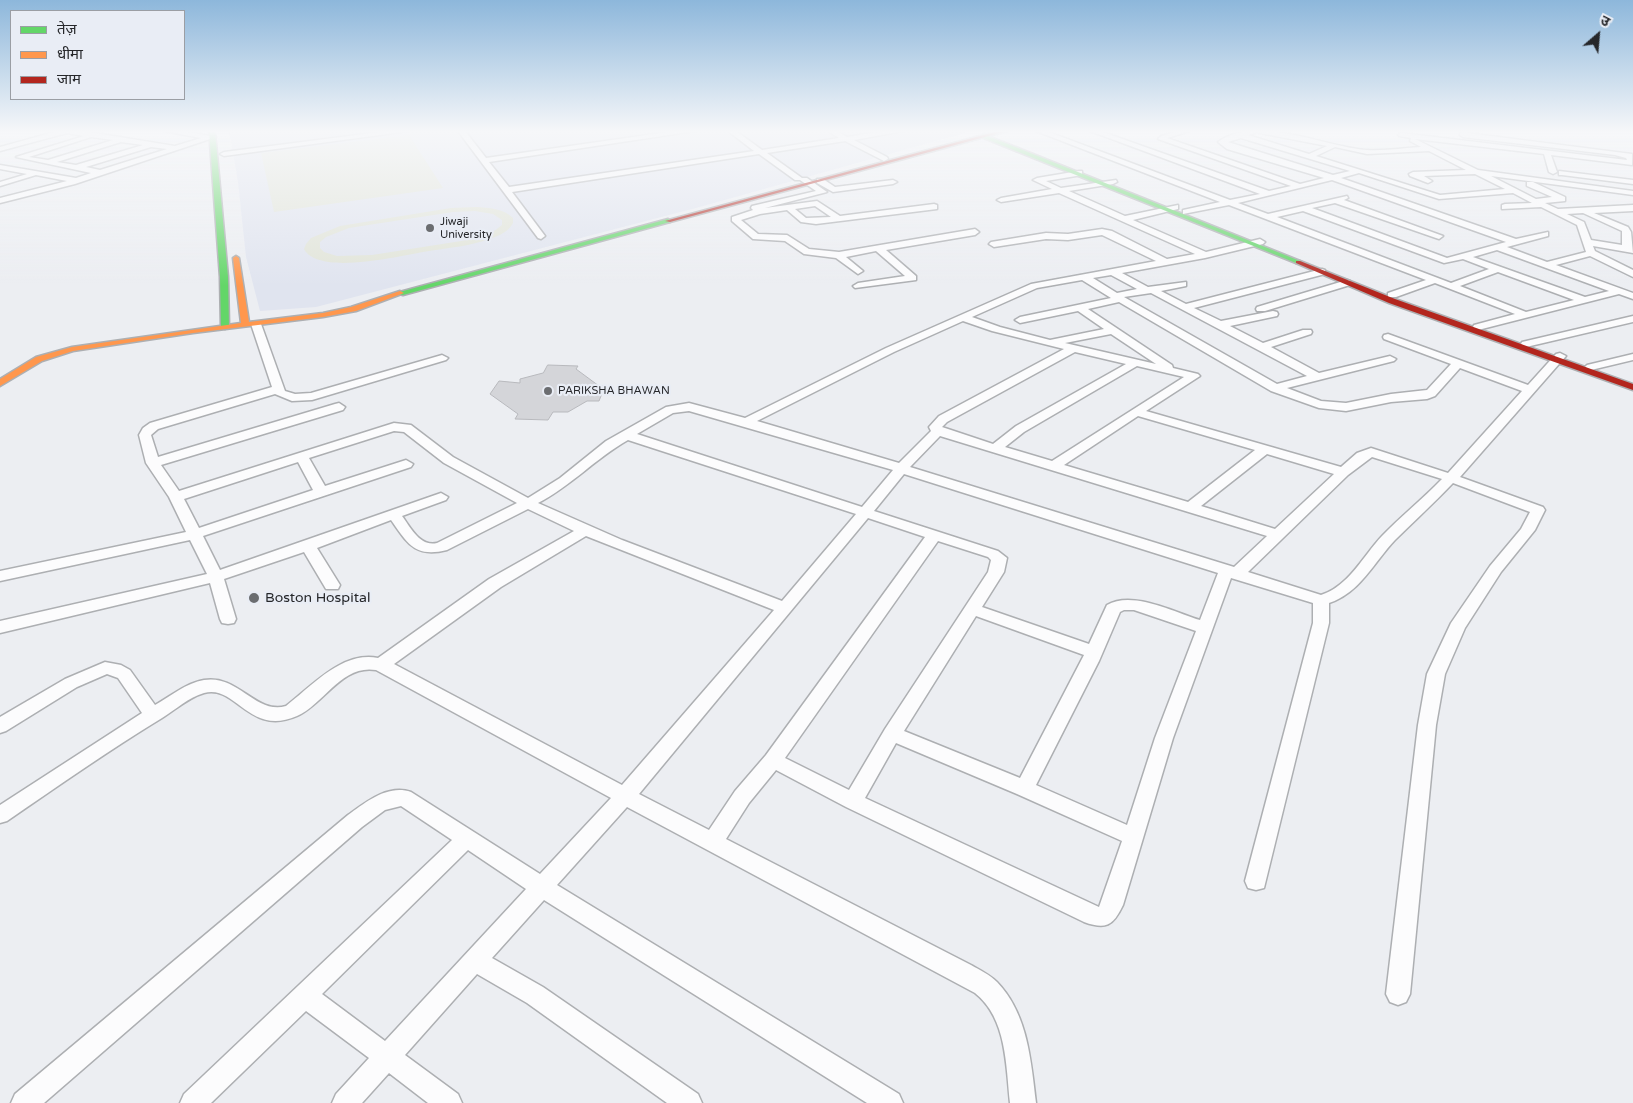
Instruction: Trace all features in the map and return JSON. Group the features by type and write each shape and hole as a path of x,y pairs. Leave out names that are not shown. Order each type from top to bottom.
{"main road":[{"path":"217,182 224,277 225,325"},
{"path":"0,374 31,356 65,346 248,323 323,308 811,183"},
{"path":"1108,183 1176,209 1347,283 1431,316 1633,382"},
{"path":"1176,209 1256,243 1526,344 1633,388"},
{"path":"235,249 248,323"},
{"path":"0,383 26,365 54,353 225,325"}],"street":[{"path":"0,201 68,182"},
{"path":"501,182 541,236"},
{"path":"507,190 558,182"},
{"path":"759,212 755,208 760,205 791,201 811,183 833,190 889,182"},
{"path":"1042,182 1205,255"},
{"path":"1175,182 1523,314"},
{"path":"1239,182 1269,194"},
{"path":"1289,182 1299,186"},
{"path":"1124,219 1176,209 1229,203 1314,182"},
{"path":"1345,182 1515,242"},
{"path":"1394,182 1439,197"},
{"path":"1497,182 1582,224 1591,253"},
{"path":"1506,207 1562,199 1527,182"},
{"path":"1556,182 1633,193"},
{"path":"1001,200 1108,183"},
{"path":"0,185 29,194"},
{"path":"1541,189 1633,201"},
{"path":"1268,217 1368,191"},
{"path":"1404,204 1439,197 1514,191"},
{"path":"1024,196 1035,202"},
{"path":"1335,200 1447,234"},
{"path":"835,218 836,216 817,203 759,212 735,219 756,237 787,238 807,252 839,256 975,232"},
{"path":"788,207 807,221 934,207"},
{"path":"1303,208 1447,261 1545,234"},
{"path":"1556,212 1633,208"},
{"path":"1583,210 1625,229 1630,237 1630,250 1588,242"},
{"path":"861,216 869,221"},
{"path":"1609,222 1633,220"},
{"path":"1404,246 1471,227"},
{"path":"994,244 1046,236 1068,238 1107,232 1165,262"},
{"path":"746,422 890,350 1034,286 1205,255 1256,243"},
{"path":"1497,247 1633,296"},
{"path":"858,286 912,278 879,249"},
{"path":"1545,265 1591,253 1633,274"},
{"path":"839,256 858,271"},
{"path":"1462,256 1585,300"},
{"path":"1451,286 1498,269"},
{"path":"1113,272 1219,326 1265,346 1317,377"},
{"path":"1185,307 1322,272"},
{"path":"1084,277 1117,298 1275,388 1319,404 1346,407 1391,398 1423,396 1431,393 1458,363"},
{"path":"1392,295 1436,280"},
{"path":"1605,286 1633,280"},
{"path":"1261,309 1347,283"},
{"path":"1020,320 1183,284"},
{"path":"1478,327 1523,314 1620,291"},
{"path":"1080,308 1172,369"},
{"path":"1219,326 1273,314"},
{"path":"962,317 996,329 1073,349 1172,369 1194,376 1055,465"},
{"path":"1526,344 1633,320"},
{"path":"248,323 280,393 287,398 296,399 442,358"},
{"path":"1050,343 1114,330"},
{"path":"1265,346 1308,332"},
{"path":"1388,337 1531,390"},
{"path":"1073,349 943,419 934,427 938,431 1277,534"},
{"path":"1591,367 1633,357"},
{"path":"394,515 419,547 432,551 560,485 595,455 626,435 670,410 679,407 701,410 746,422 900,468 1321,600 1332,598 1347,587 1387,540 1452,478 1507,413 1531,390 1558,358"},
{"path":"1275,388 1390,359"},
{"path":"996,448 1020,429 1135,363"},
{"path":"228,619 216,577 176,497 153,463 145,435 154,426 279,389"},
{"path":"153,463 340,407"},
{"path":"1137,412 1343,472"},
{"path":"176,497 386,429 401,426 407,428 455,464 527,502 586,530 785,608"},
{"path":"345,1103 625,796 785,608 900,468 938,431"},
{"path":"626,435 935,534 993,554 999,558 996,572 892,734 853,801"},
{"path":"1192,507 1265,449"},
{"path":"773,760 853,801 1092,915 1102,917 1107,914 1112,905 1164,738 1205,628 1231,572 1277,534 1343,472 1362,456 1371,452 1452,478 1538,510 1528,530 1495,569 1457,627 1436,674 1427,725 1398,994"},
{"path":"302,457 321,492"},
{"path":"0,576 196,534 406,464"},
{"path":"0,627 216,577 308,546 441,497"},
{"path":"381,665 495,584 586,530"},
{"path":"713,842 742,797 773,760 935,534"},
{"path":"308,546 332,584"},
{"path":"1256,881 1321,623 1321,600"},
{"path":"1024,788 1094,652 1113,609 1118,605 1135,605 1205,628"},
{"path":"972,609 1094,652"},
{"path":"0,816 152,714 193,691 206,686 227,688 263,714 272,717 282,716 292,711 358,664 369,662 381,665 625,796 963,973 987,989 1007,1013 1016,1048 1024,1103"},
{"path":"0,726 71,684 104,668 115,668 124,674 152,714"},
{"path":"892,734 1024,788 1133,837"},
{"path":"24,1103 355,821 380,802 392,798 404,798 543,888"},
{"path":"193,1103 306,996 324,976 466,839 890,1103"},
{"path":"476,961 535,995 689,1103"},
{"path":"306,996 450,1103"}],"shaded area":[{"path":"238,182 788,182 316,307 260,311 246,257"},
{"path":"267,182 439,182 443,188 274,212"},
{"path":"476,207 496,209 505,212 513,218 513,223 501,235 478,243 379,260 342,263 325,261 312,257 304,249 311,238 340,226 451,208","holes":["475,211 493,214 502,220 502,225 493,232 474,239 372,255 337,256 324,252 320,248 320,242 326,237 349,228 453,212"]}],"building":[{"name":"PARIKSHA BHAWAN","path":"548,365 578,366 576,369 599,386 605,386 599,401 587,401 568,412 553,412 548,420 515,419 518,414 490,394 499,381 520,383 520,379 543,373"}],"traffic: fast":[{"path":"216,182 224,277 225,327"},
{"path":"1099,182 1298,262"},
{"path":"400,293 668,221"}],"traffic: slow":[{"path":"236,258 245,325"},
{"path":"0,383 39,359 72,349 193,331 323,315 353,309 400,293"}],"traffic: jam":[{"path":"668,221 812,182"},
{"path":"1298,262 1392,301 1633,387"}],"place":[{"name":"Jiwaji University","path":"430,228"},
{"name":"PARIKSHA BHAWAN","path":"548,391"},
{"name":"Boston Hospital","path":"254,598"}]}
